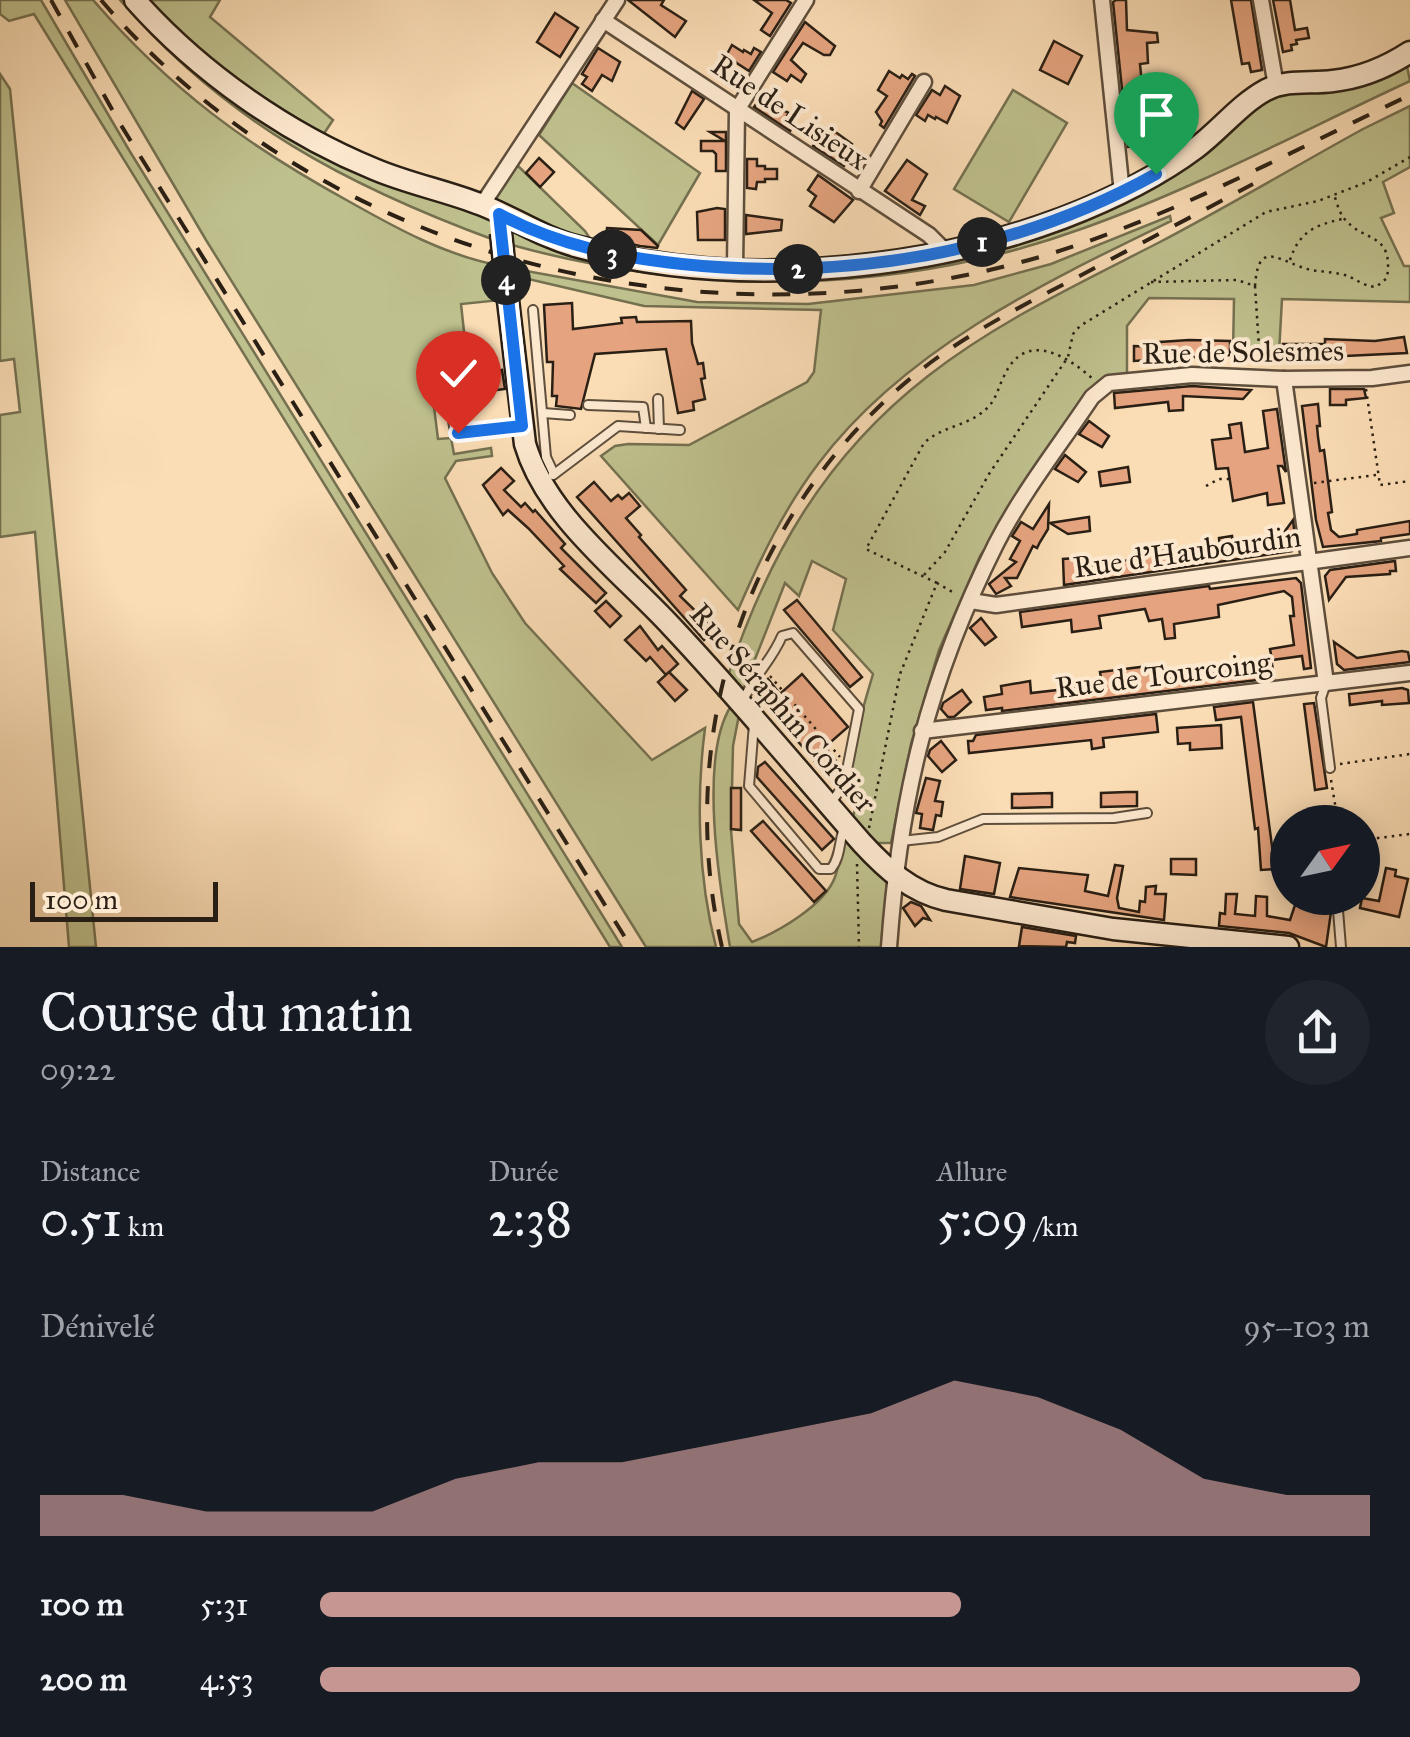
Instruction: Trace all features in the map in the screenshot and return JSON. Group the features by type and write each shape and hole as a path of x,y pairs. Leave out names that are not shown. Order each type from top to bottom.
{"street":[{"path":"135,0 206,68 304,134 372,168 494,217 601,253 735,270 857,266 945,251 1038,227 1122,193 1188,154 1250,101 1276,86 1360,75 1410,52"},
{"path":"494,217 617,0"},
{"path":"735,270 738,110 806,0"},
{"path":"1102,0 1122,193"},
{"path":"1261,0 1276,86"},
{"name":"Rue de Lisieux","path":"603,20 929,235 945,251"},
{"path":"859,191 924,82"},
{"name":"Rue Séraphin Cordier","path":"494,217 508,292 522,426 530,464 548,480 554,504 672,627 894,875 933,897 1113,938 1277,946"},
{"name":"Rue de Solesmes","path":"889,947 894,875 922,730 949,645 998,542 1102,387 1109,383 1192,376 1364,378 1410,373"},
{"path":"1284,379 1326,683"},
{"name":"Rue d'Haubourdin","path":"971,601 996,605 1410,548"},
{"name":"Rue de Tourcoing","path":"922,730 1410,673"}],"lane":[{"path":"533,310 548,480"},
{"path":"448,392 455,432 522,426"},
{"path":"658,399 658,428"},
{"path":"588,406 642,408 646,428"},
{"path":"543,413 570,414"},
{"path":"548,480 618,426 680,430"},
{"path":"829,805 844,784 858,709 793,633 782,636 773,656 752,678 748,713 749,786 819,869 835,865 838,839 845,824"},
{"path":"1326,683 1321,698 1330,768"},
{"path":"900,841 938,837 984,819 1114,818 1147,813"},
{"path":"1338,915 1341,947"}],"path":[{"path":"924,575 945,552 989,474 1068,357 1073,334 1080,326 1266,212 1367,182 1410,157"},
{"path":"1261,378 1255,286 1256,269 1262,259 1282,256 1302,268 1345,274 1363,286 1376,287 1387,278 1386,249 1344,219 1334,194"},
{"path":"1290,261 1296,243 1306,232 1319,224 1344,219"},
{"path":"1150,282 1237,280 1255,286"},
{"path":"971,601 866,549 924,442 936,431 984,412 1014,360 1029,353 1052,351 1068,357 1102,387"},
{"path":"1364,378 1380,485 1410,481"},
{"path":"1298,486 1379,474"},
{"path":"1206,486 1232,478"},
{"path":"860,947 857,860 868,831 900,674 937,583"},
{"path":"762,668 847,765"},
{"path":"1335,805 1330,768 1346,761 1410,754"},
{"path":"1380,838 1410,834"}],"green space":[{"path":"0,0 41,0 129,150 622,947 610,947 34,14 9,21 0,14"},
{"path":"65,0 93,0 181,88 244,137 312,181 440,248 497,265 501,300 461,304 470,387 432,391 438,439 451,438 454,454 491,448 492,456 456,461 445,478 492,573 525,623 652,760 705,728 700,838 705,894 716,947 646,947 206,240"},
{"path":"120,0 129,0 225,88 494,218 497,241 390,197 292,146 203,81"},
{"path":"145,0 220,0 210,17 333,120 323,135 211,64"},
{"path":"1406,61 1410,81 1208,177 1084,228 942,267 870,277 724,280 580,261 508,244 506,223 550,244 843,273 1080,219 1276,95"},
{"path":"0,74 10,89 96,947 69,947 35,532 0,537 0,415 20,412 14,359 0,361"},
{"path":"572,83 700,173 658,245 539,135"},
{"path":"1013,90 1067,123 1009,222 954,189"},
{"path":"1410,106 1410,167 1383,182 1394,213 1381,218 1404,266 1410,266 1410,302 1282,299 1279,353 1233,354 1234,299 1149,298 1127,326 1127,374 1091,389 980,556 939,650 911,744 891,843 874,843 853,816 856,806 851,776 855,741 873,674 833,630 846,579 812,561 799,596 785,583 741,695 727,679 781,551 830,475 891,407 982,338"},
{"path":"516,164 585,231 595,246 496,204 494,194"},
{"path":"1170,216 1171,221 980,322 892,386 853,423 806,481 774,535 738,610 601,456 615,446 628,444 689,445 807,382 814,372 821,310 644,306 511,275 510,268 697,302 808,304 974,285 1051,264"},
{"path":"731,706 739,715 733,746 731,830 739,924 752,942 775,932 811,907 835,877 846,837 887,883 881,947 730,947 717,859 714,789 721,729"}],"building":[{"path":"628,0 664,0 661,5 686,21 675,37"},
{"path":"754,0 791,3 770,36 761,30 772,13"},
{"path":"1126,0 1127,30 1157,33 1158,42 1147,43 1148,63 1140,64 1148,145 1128,147 1113,2"},
{"path":"1231,0 1251,0 1262,70 1251,72 1249,63 1242,64"},
{"path":"1273,0 1290,0 1295,30 1307,28 1309,38 1296,40 1292,50 1283,52"},
{"path":"555,13 578,28 560,57 537,42"},
{"path":"805,22 835,46 830,55 824,55 803,43 791,60 806,74 801,82 791,75 787,81 773,72"},
{"path":"1054,41 1082,56 1068,84 1040,70"},
{"path":"732,45 751,54 754,48 761,52 749,71 726,56"},
{"path":"598,48 620,62 612,81 602,75 592,91 582,84 587,77 582,74"},
{"path":"889,71 900,78 915,76 884,128 876,112 887,96 878,90"},
{"path":"945,86 960,96 947,123 928,115 925,121 916,115 932,90 940,95"},
{"path":"692,91 704,99 684,129 676,123"},
{"path":"760,99 789,113 785,119 794,125 790,131 754,107"},
{"path":"830,128 852,144 849,149 853,152 844,166 813,146"},
{"path":"710,132 726,132 726,171 716,171 713,151 701,151 701,141 725,141"},
{"path":"539,158 554,172 540,187 526,173"},
{"path":"747,159 757,159 757,166 765,169 777,169 777,179 757,182 756,189 747,188"},
{"path":"907,160 927,174 912,200 925,206 920,215 885,191"},
{"path":"818,175 853,200 834,222 810,206 816,196 808,190"},
{"path":"725,209 725,240 698,240 697,212"},
{"path":"746,215 782,220 781,230 746,234"},
{"path":"607,228 641,230 658,246 606,239"},
{"path":"572,303 573,329 622,323 621,318 636,317 637,322 691,321 698,364 703,363 705,399 693,402 694,410 678,413 666,349 595,354 581,409 556,406 557,396 552,396 553,362 547,362 544,305"},
{"path":"1404,337 1407,353 1283,359 1283,344"},
{"path":"1230,341 1230,355 1134,361 1134,346 1160,347 1160,342"},
{"path":"502,370 505,389 488,391 486,372"},
{"path":"1192,386 1251,390 1243,399 1183,396 1183,410 1169,411 1168,402 1115,408 1114,393"},
{"path":"1330,389 1364,389 1366,398 1346,400 1346,405 1330,405"},
{"path":"1318,404 1318,437 1320,451 1324,450 1331,530 1339,537 1410,521 1410,534 1323,547 1302,406"},
{"path":"1277,409 1286,472 1278,466 1284,503 1268,505 1267,493 1233,501 1228,468 1216,469 1212,440 1231,438 1229,425 1241,423 1245,452 1268,448 1263,411"},
{"path":"1089,421 1109,436 1102,447 1079,434"},
{"path":"1065,455 1086,472 1078,482 1055,469"},
{"path":"1128,467 1130,482 1101,486 1099,472"},
{"path":"501,468 514,481 504,490 521,507 525,503 535,510 565,544 561,548 606,593 596,603 560,569 564,566 528,528 508,510 503,515 483,485"},
{"path":"594,482 611,501 629,493 640,506 626,518 686,590 680,596 715,630 704,640 577,497"},
{"path":"1049,504 1048,529 1037,548 1033,546 1017,578 1005,578 1011,586 996,594 989,584 1016,562 1010,559 1020,541 1012,536 1021,522 1033,529"},
{"path":"1089,517 1090,531 1068,534 1050,523"},
{"path":"1293,520 1296,545 1292,551 1064,585 1063,559 1076,558 1077,567 1113,563 1141,558 1140,549 1167,545 1168,554 1220,547 1219,538 1232,536 1233,545 1261,540 1262,545 1277,542"},
{"path":"1395,561 1396,571 1390,574 1346,577 1329,600 1325,576 1330,570"},
{"path":"1296,578 1301,583 1311,668 1304,669 1302,656 1272,660 1270,649 1294,645 1292,597 1284,591 1218,605 1219,617 1174,624 1175,638 1165,639 1162,619 1149,621 1145,609 1099,616 1101,628 1072,632 1071,620 1022,627 1020,612"},
{"path":"797,600 862,677 850,687 784,610"},
{"path":"606,601 621,616 610,627 595,611"},
{"path":"981,618 996,637 985,645 970,628"},
{"path":"640,626 658,650 662,646 678,664 666,675 650,657 646,661 625,640"},
{"path":"1334,642 1357,658 1402,651 1408,652 1410,662 1344,670 1337,664"},
{"path":"1272,664 1274,678 1002,711 986,710 984,697 1002,694 1001,686 1030,681 1031,693 1102,685 1100,672 1149,666 1152,680"},
{"path":"669,672 687,690 675,701 658,682"},
{"path":"802,674 848,727 825,747 840,766 829,778 756,692 768,679 780,694"},
{"path":"962,690 971,702 954,717 948,717 941,709 943,703"},
{"path":"1408,690 1409,703 1350,705 1349,694"},
{"path":"1253,702 1270,831 1270,869 1261,870 1241,717 1216,720 1214,707"},
{"path":"1314,703 1327,788 1315,790 1304,704"},
{"path":"1156,714 1158,732 1103,738 1104,747 1092,749 1091,740 969,753 968,741 976,735"},
{"path":"1221,725 1222,748 1190,750 1190,743 1178,744 1177,728"},
{"path":"941,741 956,760 942,772 928,756"},
{"path":"765,762 834,839 822,850 757,777 758,767"},
{"path":"926,778 940,781 935,801 943,802 933,830 920,828 922,814 916,813"},
{"path":"731,788 741,788 741,830 731,829"},
{"path":"1137,792 1137,806 1101,807 1101,793"},
{"path":"1052,793 1052,807 1012,808 1012,794"},
{"path":"763,821 826,891 814,902 751,831"},
{"path":"965,856 1000,863 994,894 960,889"},
{"path":"1171,859 1196,859 1196,875 1171,874"},
{"path":"1115,865 1123,866 1119,908 1139,912 1140,901 1145,902 1146,887 1156,886 1155,894 1166,894 1164,920 1010,897 1019,868 1088,875 1085,891 1108,896"},
{"path":"1386,868 1396,870 1395,876 1408,879 1399,917 1380,913"},
{"path":"1226,894 1237,894 1235,914 1255,916 1256,896 1267,897 1267,916 1290,920 1292,915 1331,915 1326,947 1289,933 1219,926 1220,913 1225,914"},
{"path":"911,902 921,906 930,920 923,918 915,926 903,908"},
{"path":"1022,927 1076,936 1075,943 1067,942 1066,947 1019,946"}],"railway":[{"path":"51,0 119,122 631,947"},
{"path":"101,0 193,91 298,166 412,223 534,264 660,288 789,294 917,284 1043,256 1183,203 1410,95"},
{"path":"722,947 709,864 708,782 719,700 741,622 774,547 817,477 871,415 950,349 984,327 1253,184"}],"route":[{"path":"458,433 522,426 499,214 540,234 601,253 735,270 831,268 887,262 1000,238 1085,209 1156,174"}]}
